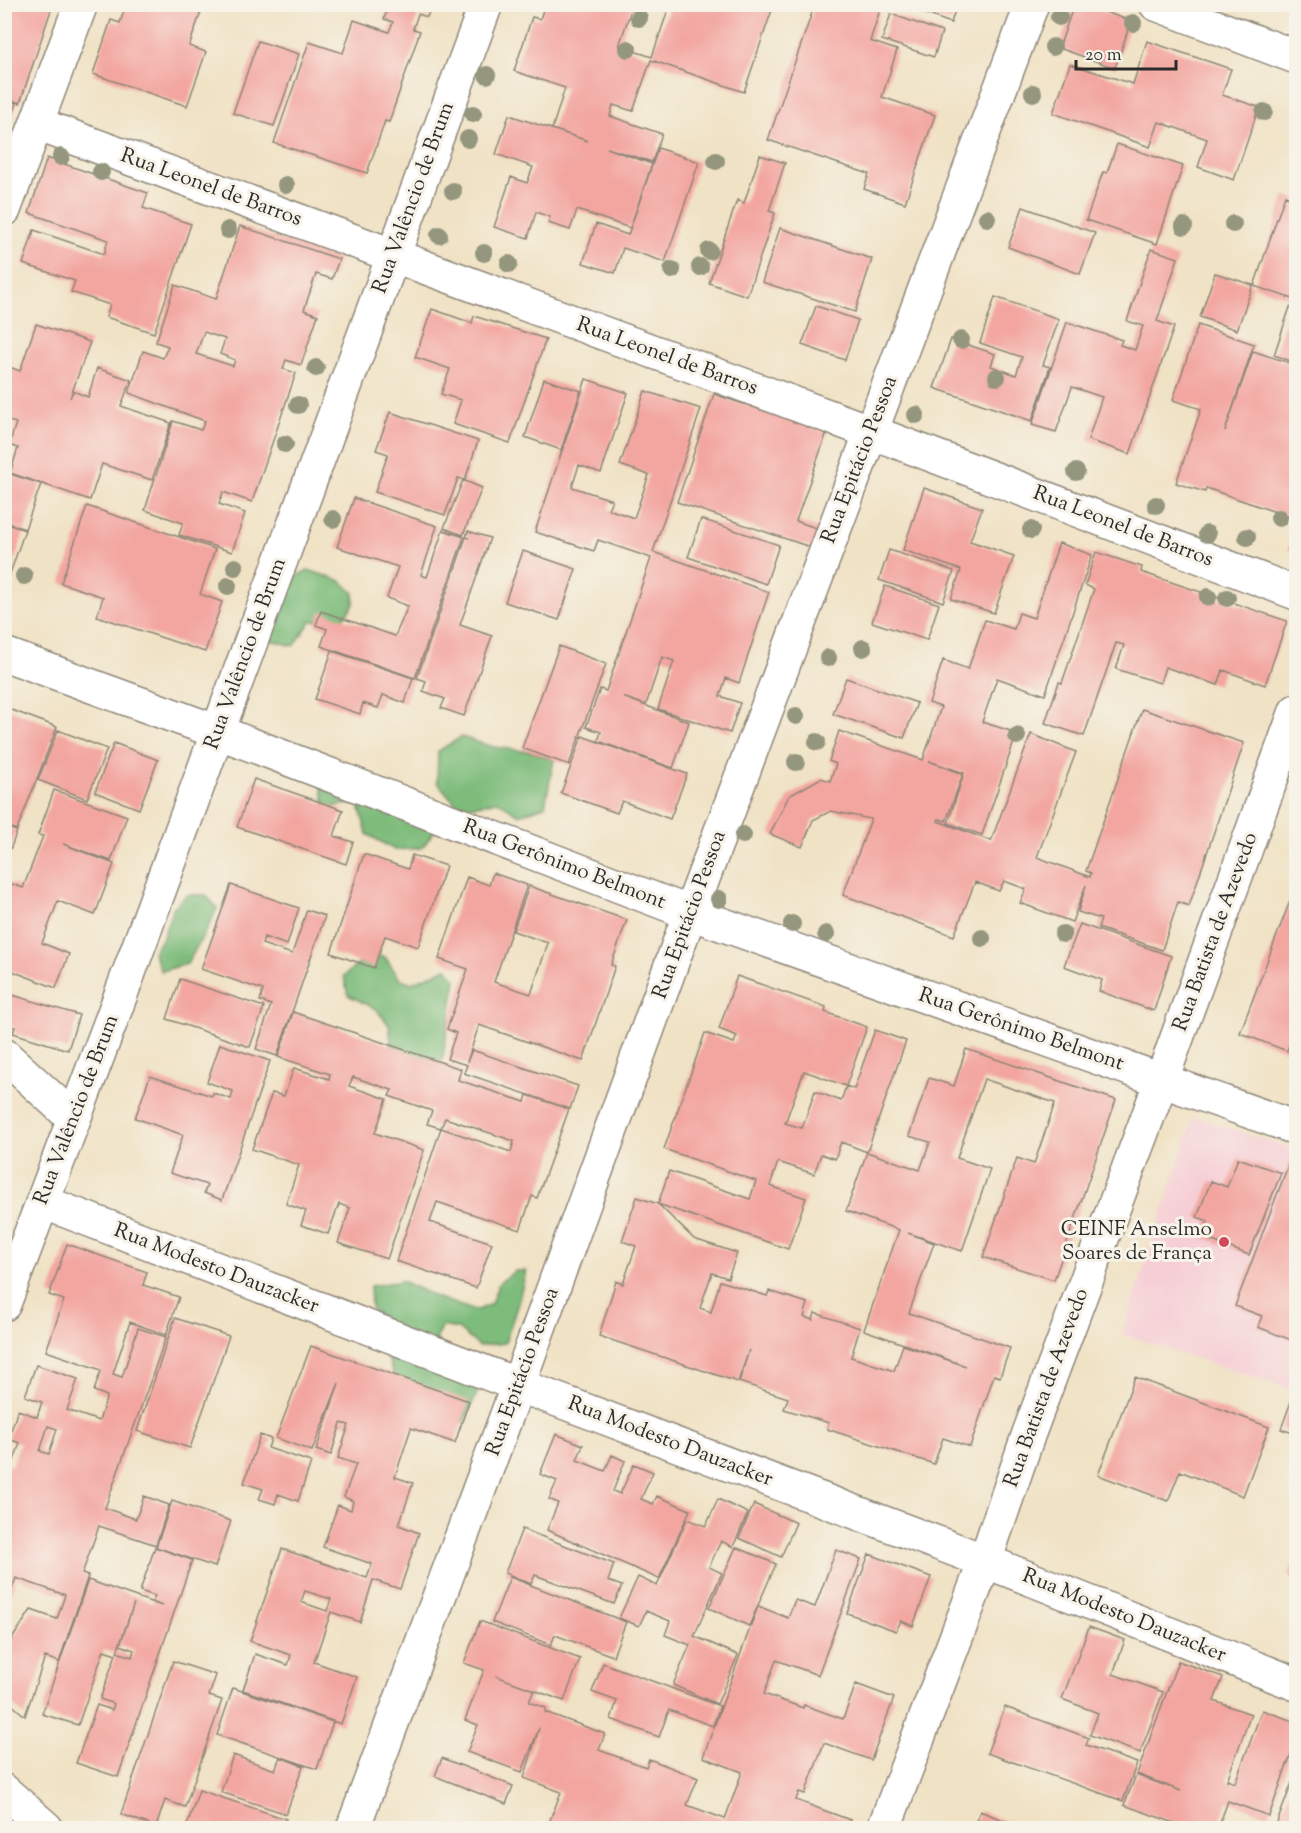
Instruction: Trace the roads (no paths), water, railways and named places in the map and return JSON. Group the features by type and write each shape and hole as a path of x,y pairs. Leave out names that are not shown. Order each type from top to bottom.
{"street":[{"path":"4,210 81,4"},
{"name":"Rua Valêncio de Brum","path":"4,1304 218,732 486,4"},
{"name":"Rua Epitácio Pessoa","path":"353,1828 690,913 1032,4"},
{"path":"1156,4 1296,57"},
{"name":"Rua Leonel de Barros","path":"37,124 871,432 1296,593"},
{"name":"Rua Gerônimo Belmont","path":"4,654 218,732 690,913 1296,1128"},
{"name":"Rua Batista de Azevedo","path":"884,1828 985,1561 1033,1422 1162,1079 1296,711"},
{"path":"4,1054 74,1119"},
{"name":"Rua Modesto Dauzacker","path":"43,1202 518,1385 985,1561 1296,1684"},
{"path":"4,1791 46,1828"}],"place":[{"name":"CEINF Anselmo Soares de França","path":"1224,1242"}]}
